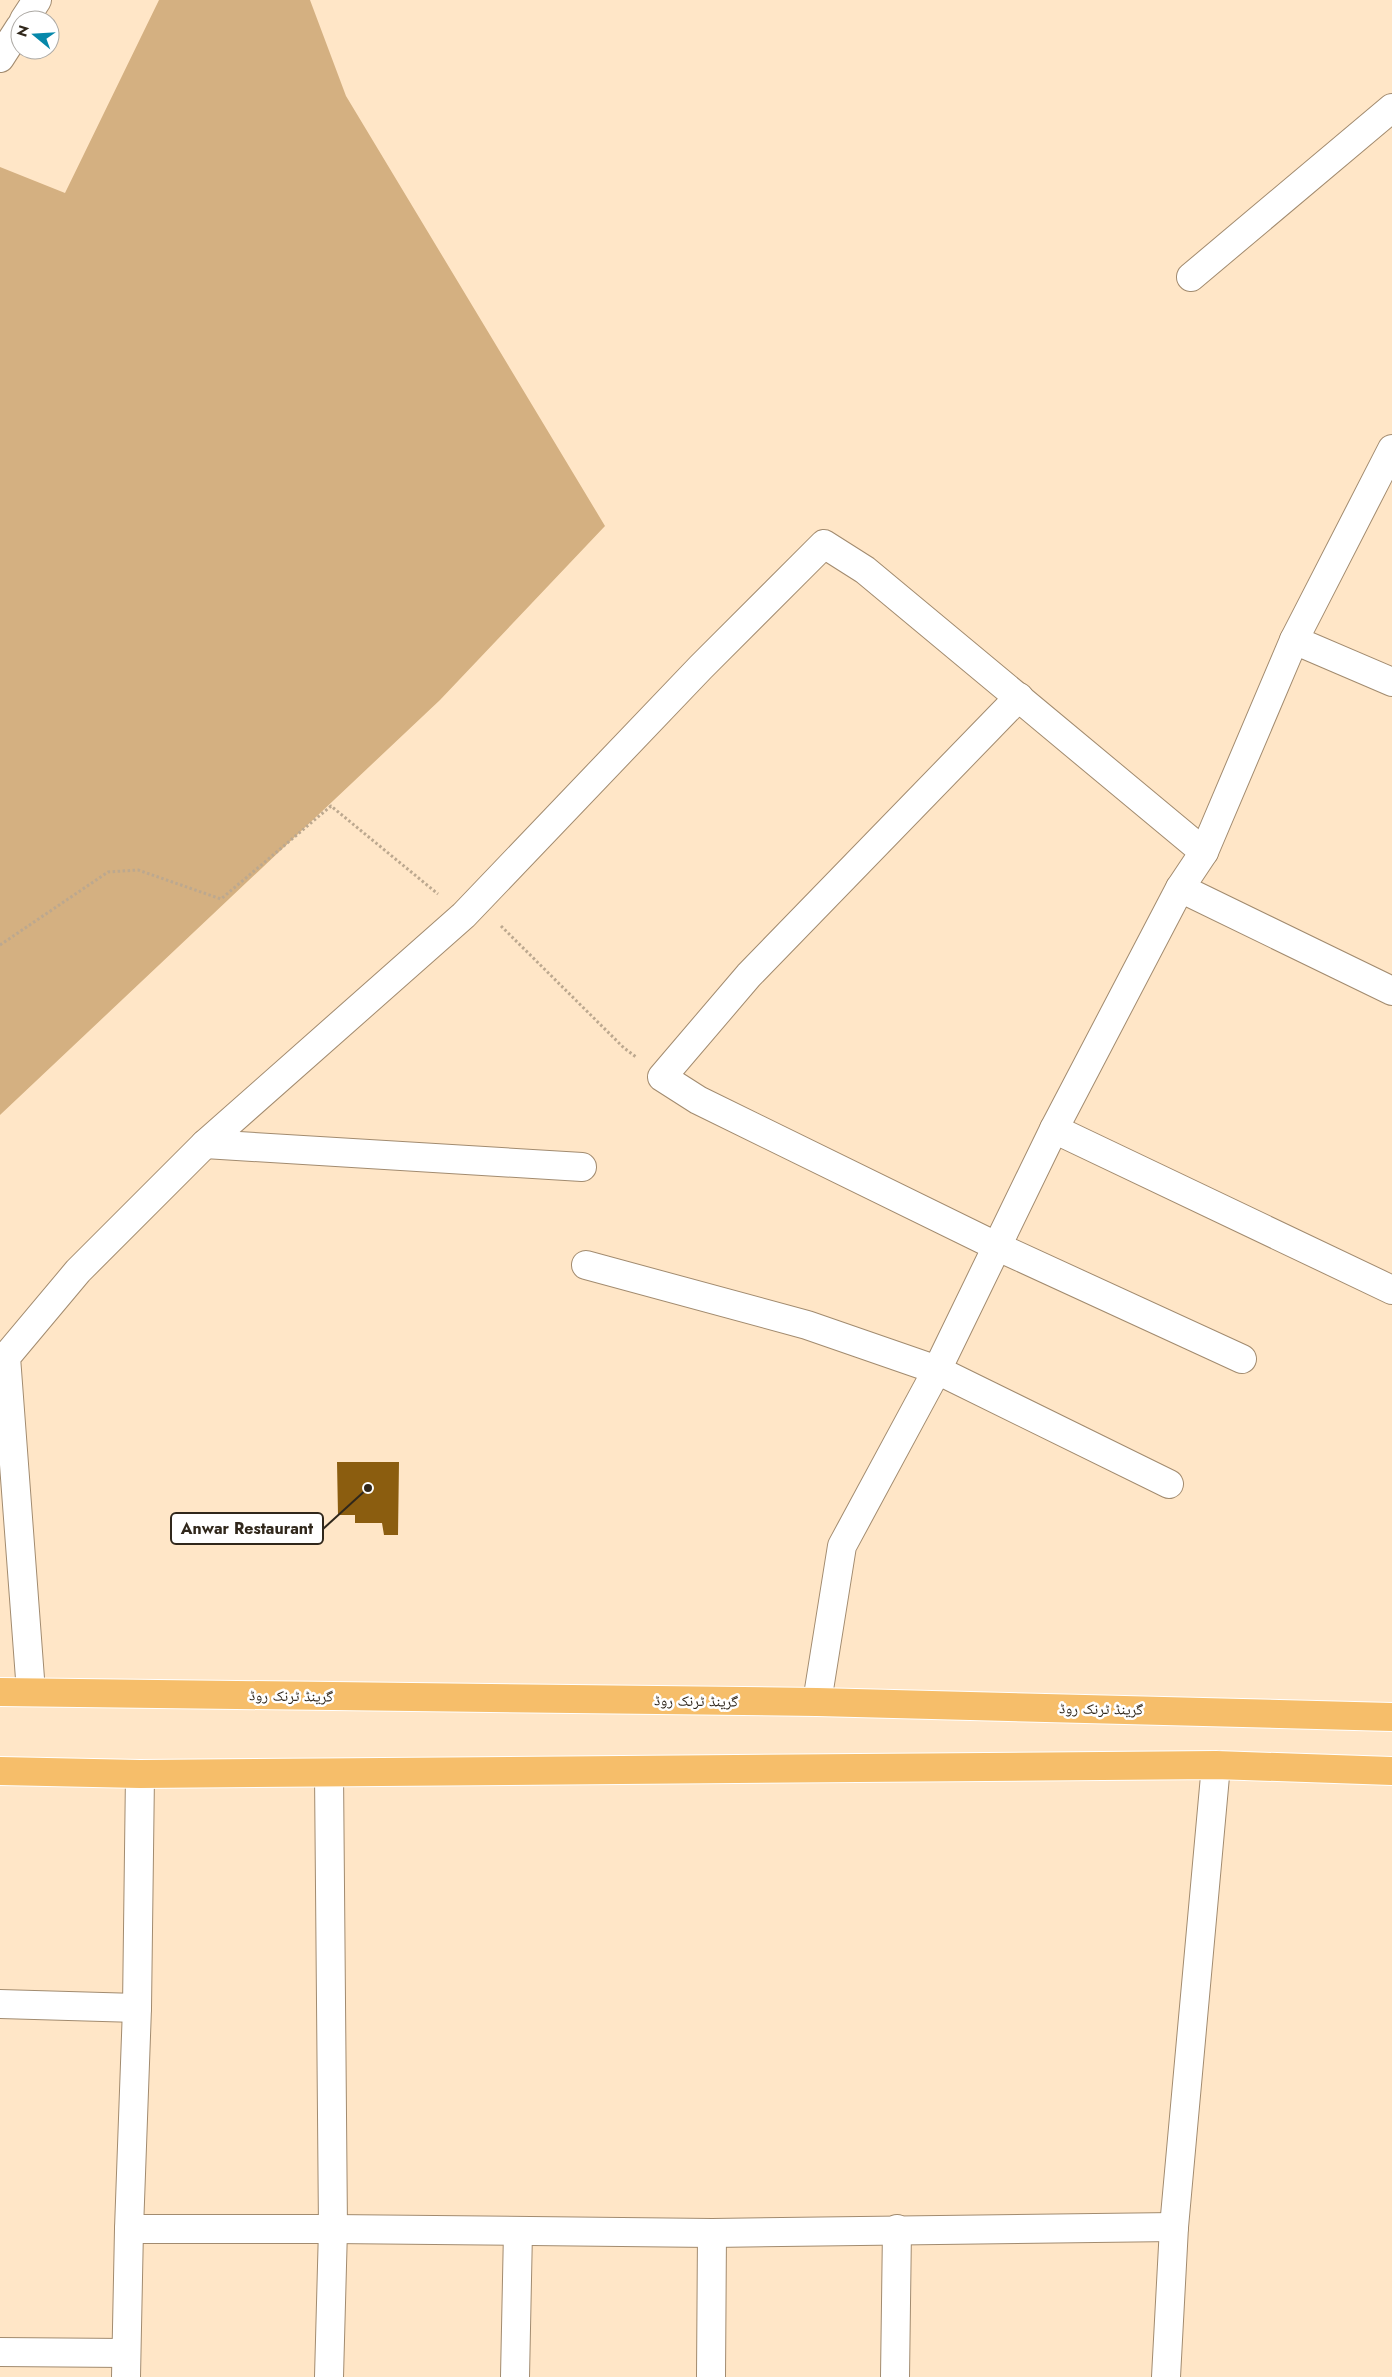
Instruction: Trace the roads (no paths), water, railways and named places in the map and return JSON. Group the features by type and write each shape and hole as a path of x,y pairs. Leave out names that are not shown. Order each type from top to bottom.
{"highway":[{"name":"گرینڈ ٹرنک روڈ","path":"0,1692 817,1702 1392,1717"},
{"path":"0,1772 140,1774 329,1773 1216,1765 1392,1771"}],"street":[{"path":"0,58 10,42"},
{"path":"1190,277 1392,108"},
{"path":"817,1702 842,1546 937,1370 1054,1129 1180,888 1204,852 1294,640 1392,450"},
{"path":"31,1692 6,1357 78,1271 205,1144 470,909 701,667 824,544 864,570 1204,852"},
{"path":"1294,640 1392,682"},
{"path":"1019,697 749,975 662,1077 698,1100 996,1246 1242,1359"},
{"path":"1180,888 1392,991"},
{"path":"1054,1129 1392,1290"},
{"path":"205,1144 582,1167"},
{"path":"586,1265 807,1325 937,1370 1169,1484"},
{"path":"1166,2377 1174,2227 1216,1765"},
{"path":"329,1773 333,2229 329,2377"},
{"path":"0,2352 126,2365 137,2008 140,1774"},
{"path":"0,2004 137,2008"},
{"path":"130,2229 333,2229 712,2234 1174,2227"},
{"path":"895,2377 897,2230"},
{"path":"516,2377 518,2231"},
{"path":"710,2377 712,2234"}],"place":[{"name":"Anwar Restaurant","path":"368,1488"}]}
